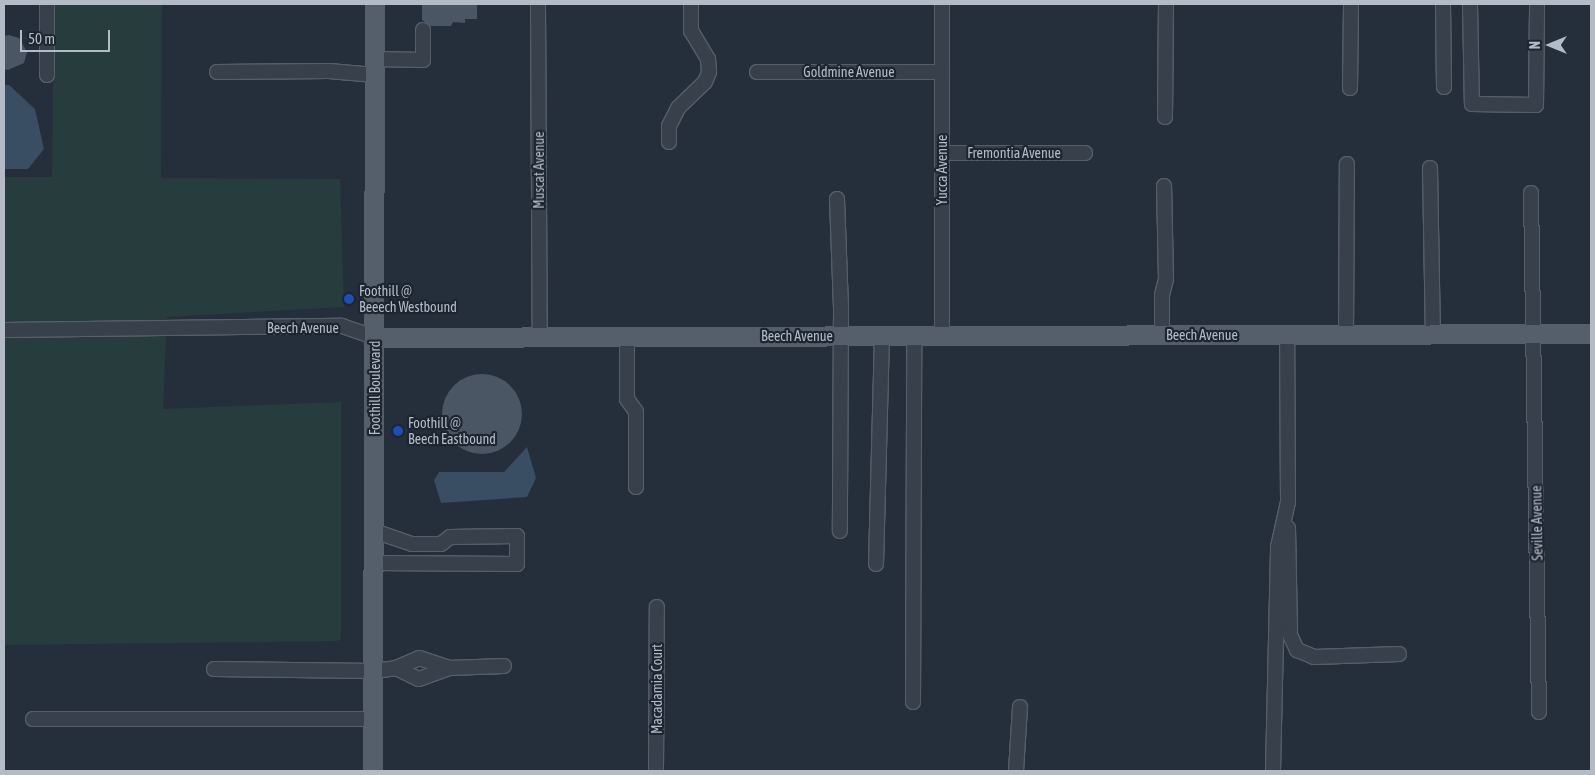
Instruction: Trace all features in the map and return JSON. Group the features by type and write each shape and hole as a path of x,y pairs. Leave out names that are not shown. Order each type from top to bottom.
{"main road":[{"name":"Foothill Boulevard","path":"373,771 376,338 375,4"},
{"name":"Beech Avenue","path":"376,338 1591,334"}],"street":[{"path":"47,4 47,75"},
{"name":"Muscat Avenue","path":"538,4 540,337"},
{"path":"669,142 669,126 678,108 705,82 709,72 708,59 692,31 691,4"},
{"name":"Yucca Avenue","path":"942,4 942,336"},
{"path":"1165,117 1166,4"},
{"path":"1350,4 1350,88"},
{"path":"1444,4 1444,86"},
{"path":"1470,4 1472,104 1536,105 1537,4"},
{"path":"217,72 329,71 422,60 422,30"},
{"name":"Goldmine Avenue","path":"757,72 942,72"},
{"name":"Fremontia Avenue","path":"942,153 1085,154"},
{"path":"1346,335 1347,164"},
{"path":"1430,168 1433,334"},
{"path":"1162,335 1162,295 1166,279 1164,186"},
{"name":"Seville Avenue","path":"1532,193 1539,712"},
{"path":"837,199 840,336 840,531"},
{"name":"Beech Avenue","path":"4,330 342,326 376,338"},
{"path":"1287,335 1290,635 1297,650 1314,657 1399,654"},
{"path":"876,564 882,336"},
{"path":"913,702 914,336"},
{"path":"627,337 627,399 636,412 636,487"},
{"path":"1273,771 1278,546 1288,502"},
{"path":"374,531 412,544 441,544 450,537 517,536 517,564 374,563"},
{"name":"Macadamia Court","path":"656,771 657,607"},
{"path":"214,669 373,671 396,668 419,658 449,668"},
{"path":"396,668 419,679 449,668 504,666"},
{"path":"1016,771 1020,707"},
{"path":"32,719 373,719"}],"green space":[{"path":"54,4 162,4 161,178 340,179 344,307 167,317 163,409 341,402 341,639 337,641 5,645 4,694 4,177 52,177"}],"water":[{"path":"4,85 9,85 35,109 44,149 28,169 4,169"},
{"path":"527,447 536,478 527,497 441,503 434,480 439,472 504,472"}],"building":[{"path":"422,4 477,4 477,19 465,19 465,23 453,22 451,26 431,26 422,20"},
{"path":"9,35 19,38 27,52 24,63 8,70 4,69 4,36"},
{"path":"482,374 497,377 510,386 519,399 522,414 519,429 510,442 497,451 482,454 467,451 454,442 445,429 442,414 445,399 454,386 467,377"}],"place":[{"name":"Foothill @ Beeech Westbound","path":"349,299"},
{"name":"Foothill @ Beech Eastbound","path":"398,431"}]}
